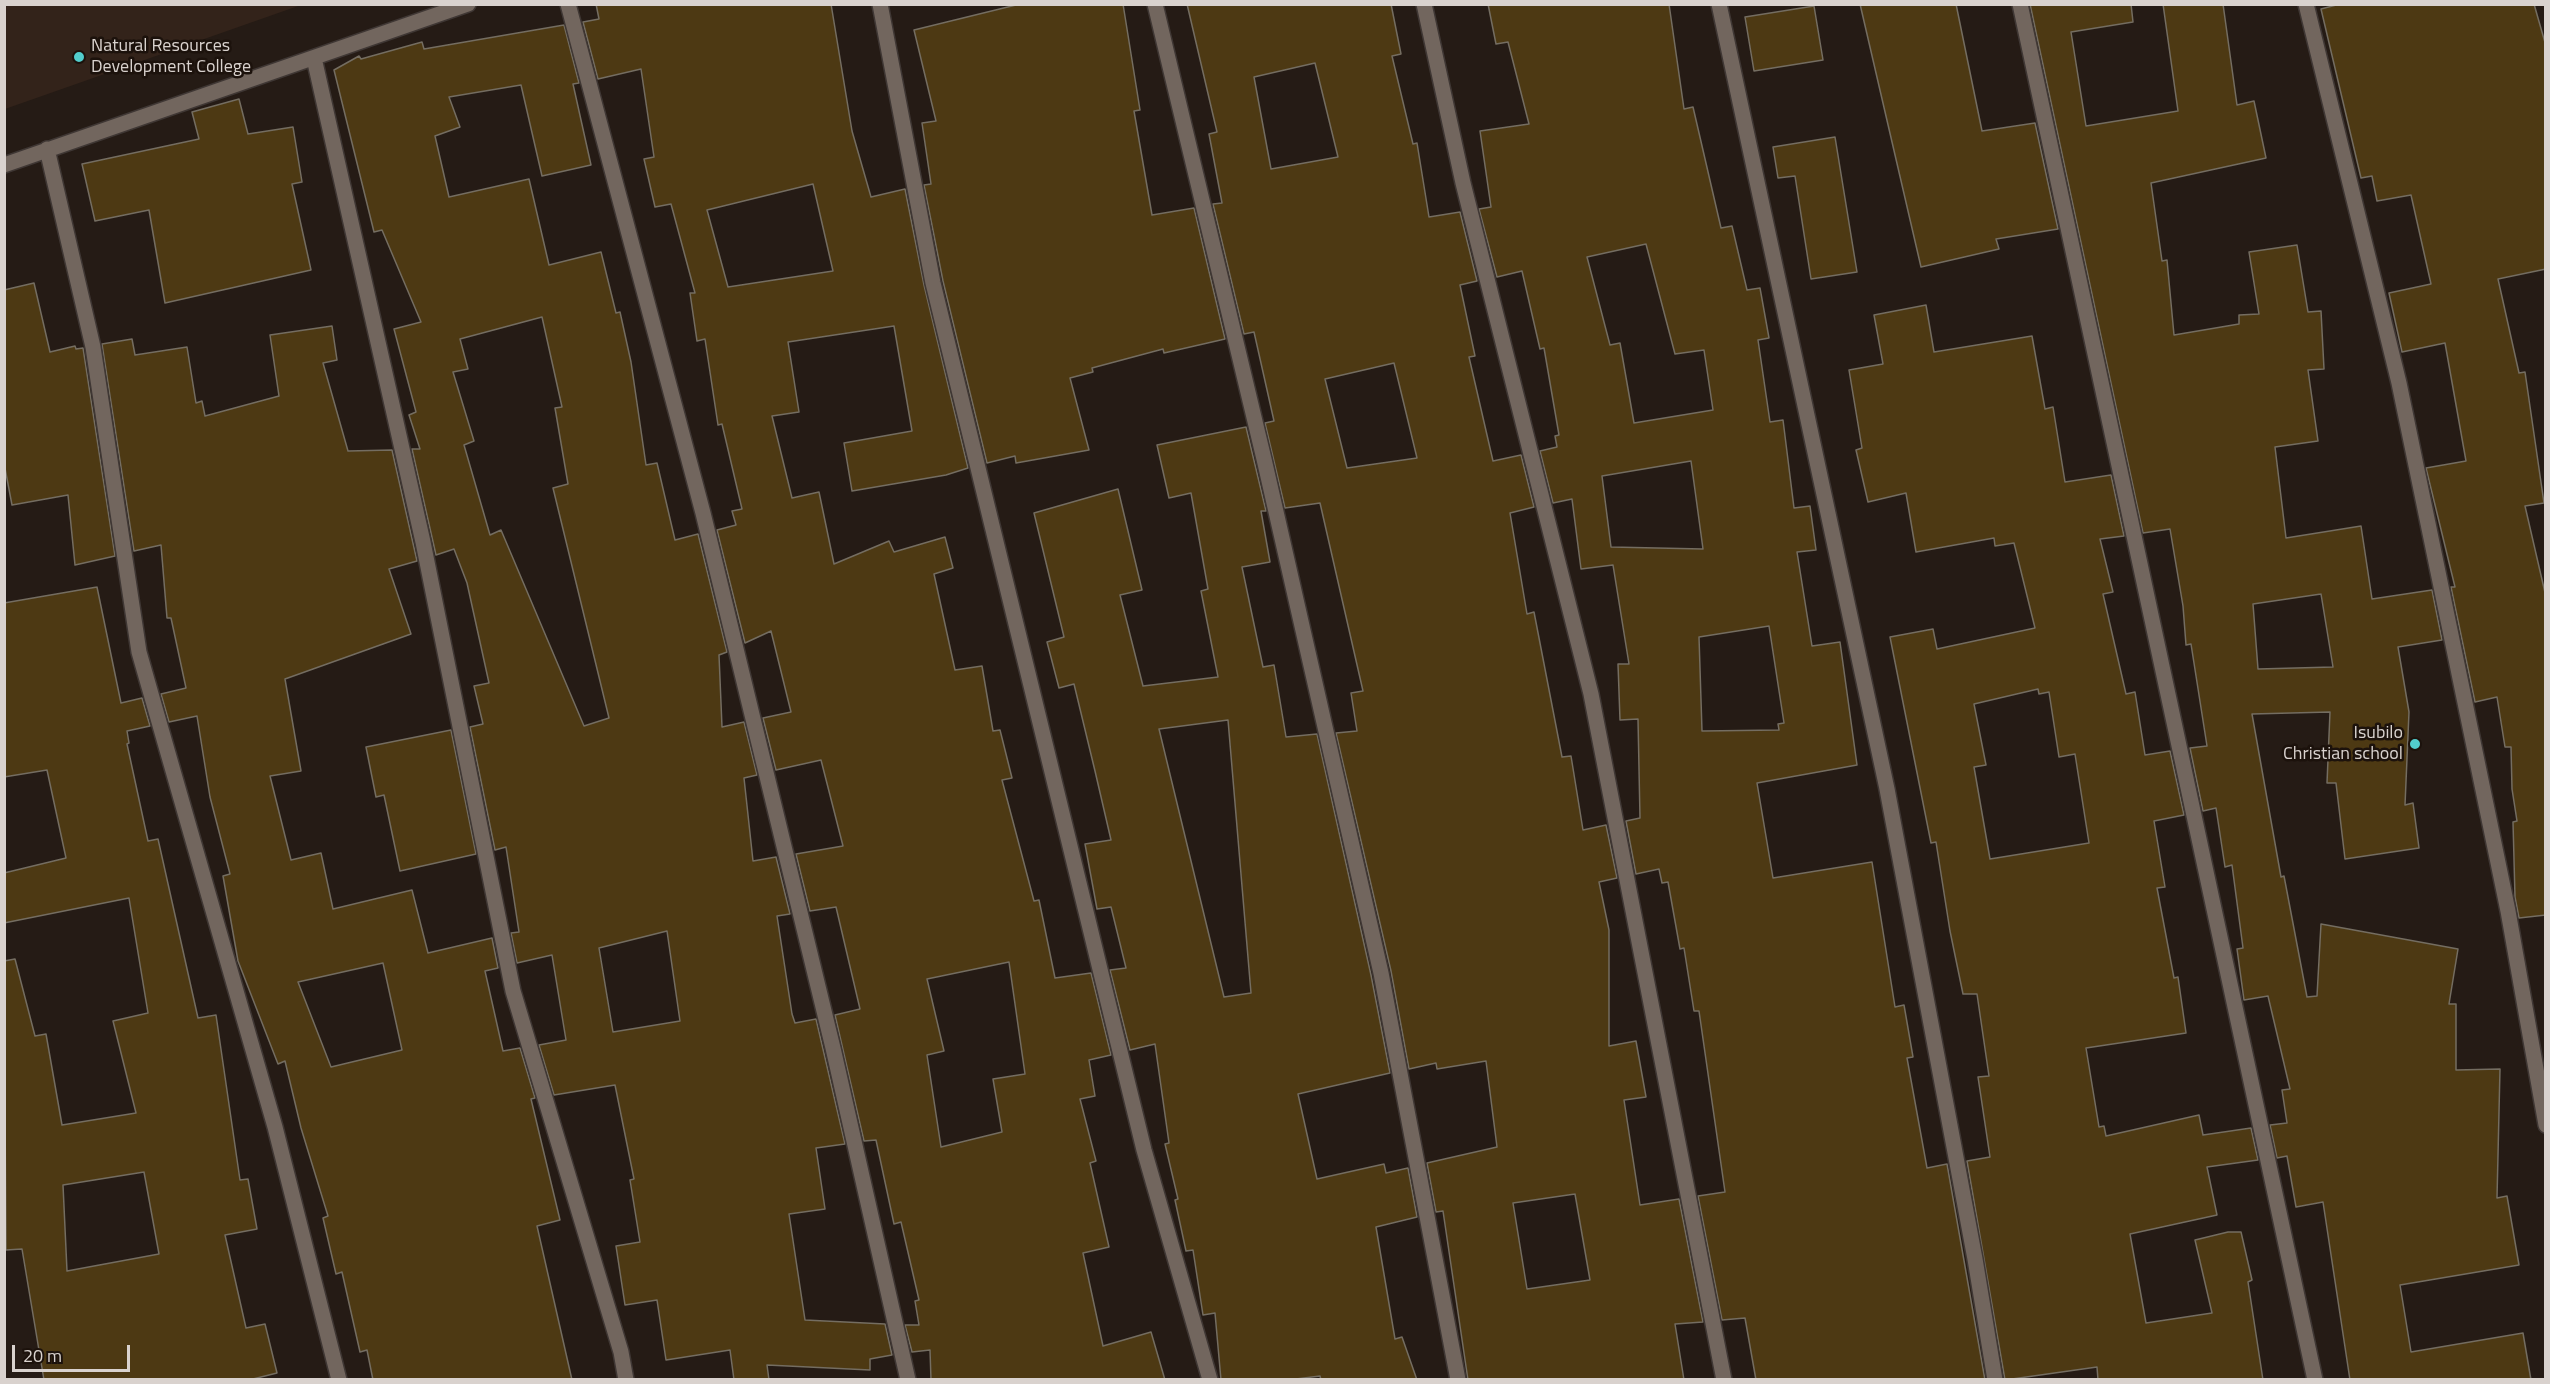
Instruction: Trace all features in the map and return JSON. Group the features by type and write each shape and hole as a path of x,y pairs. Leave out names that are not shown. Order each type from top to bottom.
{"street":[{"path":"4,165 468,4"},
{"path":"568,4 703,513 833,1048 908,1380"},
{"path":"880,4 933,283 1144,1150 1210,1380"},
{"path":"1155,4 1264,459 1378,962 1458,1380"},
{"path":"1424,4 1463,183 1591,694 1724,1380"},
{"path":"1719,4 1887,789 1973,1247 1995,1380"},
{"path":"2020,4 2315,1380"},
{"path":"2306,4 2399,383 2508,911 2546,1125"},
{"path":"314,58 423,542 513,991 621,1352 626,1380"},
{"path":"47,149 93,346 140,652 274,1127 339,1380"}],"shaded area":[{"name":"Natural Resources Development College","path":"5,4 301,4 301,5 5,109"}],"building":[{"path":"596,4 831,4 852,131 871,197 905,189 924,285 968,468 946,475 852,491 844,443 912,431 894,326 788,342 799,412 772,416 792,498 819,492 834,564 889,541 894,552 945,537 953,568 934,574 955,670 982,666 993,731 1000,730 1012,778 1002,780 1034,901 1039,900 1055,978 1091,973 1111,1055 1089,1060 1095,1096 1080,1099 1096,1161 1090,1163 1109,1247 1083,1253 1103,1346 1151,1332 1165,1380 931,1380 930,1350 912,1352 905,1325 919,1325 915,1301 919,1300 901,1222 894,1224 876,1140 864,1141 835,1015 860,1009 836,907 810,911 796,854 843,846 821,760 776,770 763,718 791,712 771,631 745,643 717,530 736,525 732,511 742,509 722,424 718,425 705,339 697,341 690,293 695,293 671,204 655,207 644,159 654,157 641,69 598,79 583,22 599,19","holes":["813,184 833,271 728,287 707,210","1009,962 1025,1074 993,1079 1002,1132 941,1147 927,1055 944,1051 927,979"]},
{"path":"1020,4 1123,4 1140,110 1134,111 1152,215 1194,208 1225,339 1164,353 1163,349 1092,368 1093,372 1070,378 1089,450 1016,463 1015,456 987,463 943,281 924,185 931,184 922,123 936,121 914,30"},
{"path":"1187,4 1391,4 1401,54 1392,56 1413,144 1417,143 1429,217 1460,212 1477,281 1460,285 1475,356 1469,357 1493,461 1521,455 1534,507 1510,513 1527,614 1534,612 1562,757 1571,756 1583,830 1606,825 1617,878 1599,882 1609,930 1609,1046 1636,1041 1646,1097 1624,1100 1640,1205 1679,1199 1703,1322 1675,1324 1684,1380 1468,1380 1443,1211 1436,1212 1427,1163 1497,1147 1486,1061 1437,1069 1436,1063 1409,1069 1391,971 1336,733 1357,731 1351,693 1363,691 1320,503 1285,508 1265,423 1274,421 1254,332 1244,334 1213,204 1222,203 1209,134 1217,132","holes":["1315,63 1338,157 1271,169 1254,77","1394,363 1417,458 1347,468 1325,379","1575,1194 1590,1280 1527,1289 1513,1203"]},
{"path":"1488,4 1669,4 1684,109 1693,107 1721,228 1732,226 1747,290 1760,288 1769,338 1758,340 1770,422 1783,420 1794,508 1810,506 1816,550 1797,552 1812,646 1840,642 1857,765 1757,783 1773,878 1872,862 1895,1007 1904,1005 1913,1057 1907,1058 1927,1168 1947,1164 1985,1380 1756,1380 1745,1318 1722,1320 1698,1196 1725,1192 1699,1011 1694,1011 1684,948 1680,949 1668,882 1662,883 1659,869 1636,874 1626,821 1640,818 1638,719 1620,720 1618,664 1629,664 1613,565 1581,569 1572,499 1553,503 1540,451 1557,447 1555,436 1559,435 1544,348 1540,349 1522,271 1497,277 1479,209 1491,207 1480,131 1529,124 1508,42 1496,44","holes":["1646,244 1675,354 1704,350 1713,410 1634,423 1620,343 1610,345 1587,257","1691,461 1703,549 1611,547 1602,476","1769,626 1784,723 1778,724 1779,730 1702,731 1699,637"]},
{"path":"1860,4 1956,4 1982,131 2035,123 2058,229 1996,239 1999,249 1921,267"},
{"path":"2030,4 2131,4 2133,22 2071,32 2086,126 2178,111 2163,4 2223,4 2237,105 2254,101 2266,158 2151,183 2162,261 2167,260 2174,335 2239,324 2239,315 2259,314 2249,252 2297,245 2308,312 2321,311 2324,369 2308,370 2318,441 2275,447 2286,538 2361,526 2372,599 2432,590 2442,640 2398,647 2409,712 2405,805 2413,803 2419,848 2345,859 2336,783 2327,783 2330,712 2252,714 2281,877 2284,876 2307,997 2317,996 2321,924 2458,949 2449,1004 2456,1004 2456,1070 2500,1069 2497,1198 2507,1196 2519,1265 2400,1285 2411,1352 2523,1333 2531,1380 2350,1380 2323,1202 2296,1207 2287,1156 2277,1158 2270,1125 2287,1123 2282,1090 2290,1089 2268,996 2244,1000 2237,949 2243,948 2232,865 2225,867 2216,808 2203,811 2190,748 2207,746 2191,644 2186,645 2183,606 2170,529 2143,533","holes":["2321,594 2333,667 2258,669 2253,604"]},
{"path":"2340,4 2534,4 2546,46 2546,269 2498,279 2519,373 2525,372 2544,503 2525,506 2546,597 2546,915 2519,918 2515,897 2513,822 2517,821 2512,789 2511,747 2505,747 2497,697 2475,702 2451,587 2455,587 2426,468 2466,461 2445,343 2402,352 2389,293 2431,284 2411,195 2377,201 2372,176 2361,178 2321,9"},
{"path":"1814,6 1823,60 1754,71 1745,17"},
{"path":"564,25 579,83 573,84 591,165 542,176 521,85 449,97 460,127 435,136 449,197 529,179 549,265 601,252 616,313 620,312 631,362 646,465 657,463 675,540 698,534 727,652 719,655 722,727 744,722 757,775 744,778 753,861 776,857 790,914 777,916 792,1014 795,1023 816,1019 845,1144 816,1148 825,1209 789,1214 805,1320 885,1324 892,1355 870,1359 870,1370 767,1365 769,1380 734,1380 730,1350 666,1360 657,1300 625,1305 616,1246 640,1242 630,1180 634,1179 615,1085 554,1095 539,1045 566,1040 552,955 517,963 511,933 519,932 506,847 495,850 470,727 483,724 474,686 489,683 467,583 454,549 436,555 412,449 420,449 409,415 416,412 394,329 421,322 382,230 374,232 334,70 359,56 361,59 422,42 424,49","holes":["542,317 562,407 555,408 568,484 553,488 609,718 584,726 501,530 490,535 464,445 474,441 453,372 468,369 460,339","667,931 680,1021 613,1032 599,948"]},
{"path":"239,99 248,134 293,127 302,182 292,184 311,270 165,303 149,210 95,221 82,164 199,139 192,112"},
{"path":"1835,137 1857,272 1811,279 1795,176 1778,178 1773,147"},
{"path":"34,283 50,352 75,346 76,349 83,348 115,556 75,565 68,495 12,505 4,463 4,290"},
{"path":"1926,305 1934,352 2032,336 2045,409 2053,407 2065,482 2111,475 2124,536 2100,539 2113,592 2103,594 2126,694 2135,692 2145,755 2170,751 2184,815 2154,821 2165,887 2157,888 2174,978 2178,977 2186,1033 2086,1048 2099,1127 2104,1126 2106,1136 2199,1115 2203,1135 2251,1128 2258,1160 2207,1167 2217,1215 2130,1234 2146,1323 2212,1313 2195,1240 2228,1232 2241,1232 2252,1280 2248,1282 2263,1380 2098,1380 2097,1367 2005,1380 1967,1161 1990,1157 1978,1077 1989,1076 1977,994 1963,994 1936,842 1931,843 1890,637 1933,629 1937,649 2035,628 2014,543 1995,546 1994,538 1916,552 1906,493 1868,502 1856,450 1862,448 1849,370 1883,364 1874,315","holes":["2038,689 2039,694 2049,692 2059,757 2075,754 2089,843 1990,859 1974,767 1986,765 1974,704"]},
{"path":"332,326 337,360 323,363 348,451 392,450 417,561 389,569 411,634 285,679 301,771 270,776 291,860 321,853 333,909 412,890 428,953 492,938 498,968 485,971 503,1051 520,1048 535,1098 531,1099 560,1220 537,1226 572,1380 373,1380 367,1350 360,1352 342,1272 336,1274 323,1218 328,1216 301,1128 285,1061 278,1064 238,961 223,876 230,874 210,797 197,716 169,722 161,694 186,688 171,618 167,618 161,545 134,551 102,344 132,339 135,355 187,347 196,403 202,401 205,416 279,396 270,335","holes":["383,963 402,1050 331,1067 298,982"]},
{"path":"1246,427 1266,511 1261,511 1270,562 1242,567 1263,667 1274,665 1286,737 1317,734 1371,975 1390,1073 1298,1094 1317,1179 1384,1164 1386,1173 1408,1168 1417,1217 1376,1227 1395,1339 1402,1337 1417,1380 1321,1380 1320,1376 1288,1380 1221,1380 1215,1313 1203,1315 1193,1250 1186,1251 1175,1200 1178,1199 1165,1144 1169,1143 1155,1044 1130,1050 1110,970 1126,968 1111,907 1097,909 1085,844 1111,840 1074,684 1059,688 1047,642 1064,637 1034,513 1118,489 1142,590 1120,595 1143,686 1218,677 1201,591 1208,589 1191,493 1169,498 1157,445","holes":["1228,720 1251,993 1224,997 1159,729"]},
{"path":"97,587 121,703 142,698 150,726 127,731 129,743 127,744 148,841 158,839 198,1018 216,1015 240,1180 248,1179 257,1229 225,1235 246,1328 265,1324 277,1373 249,1380 44,1380 22,1249 6,1250 4,961 15,959 35,1036 46,1034 62,1125 136,1113 113,1021 148,1013 129,898 4,923 4,873 66,858 47,770 4,777 4,603","holes":["144,1172 159,1254 67,1271 63,1185"]},
{"path":"451,730 476,854 400,871 384,795 376,797 366,747"}],"place":[{"name":"Natural Resources Development College","path":"79,57"},
{"name":"Isubilo Christian school","path":"2415,744"}]}
